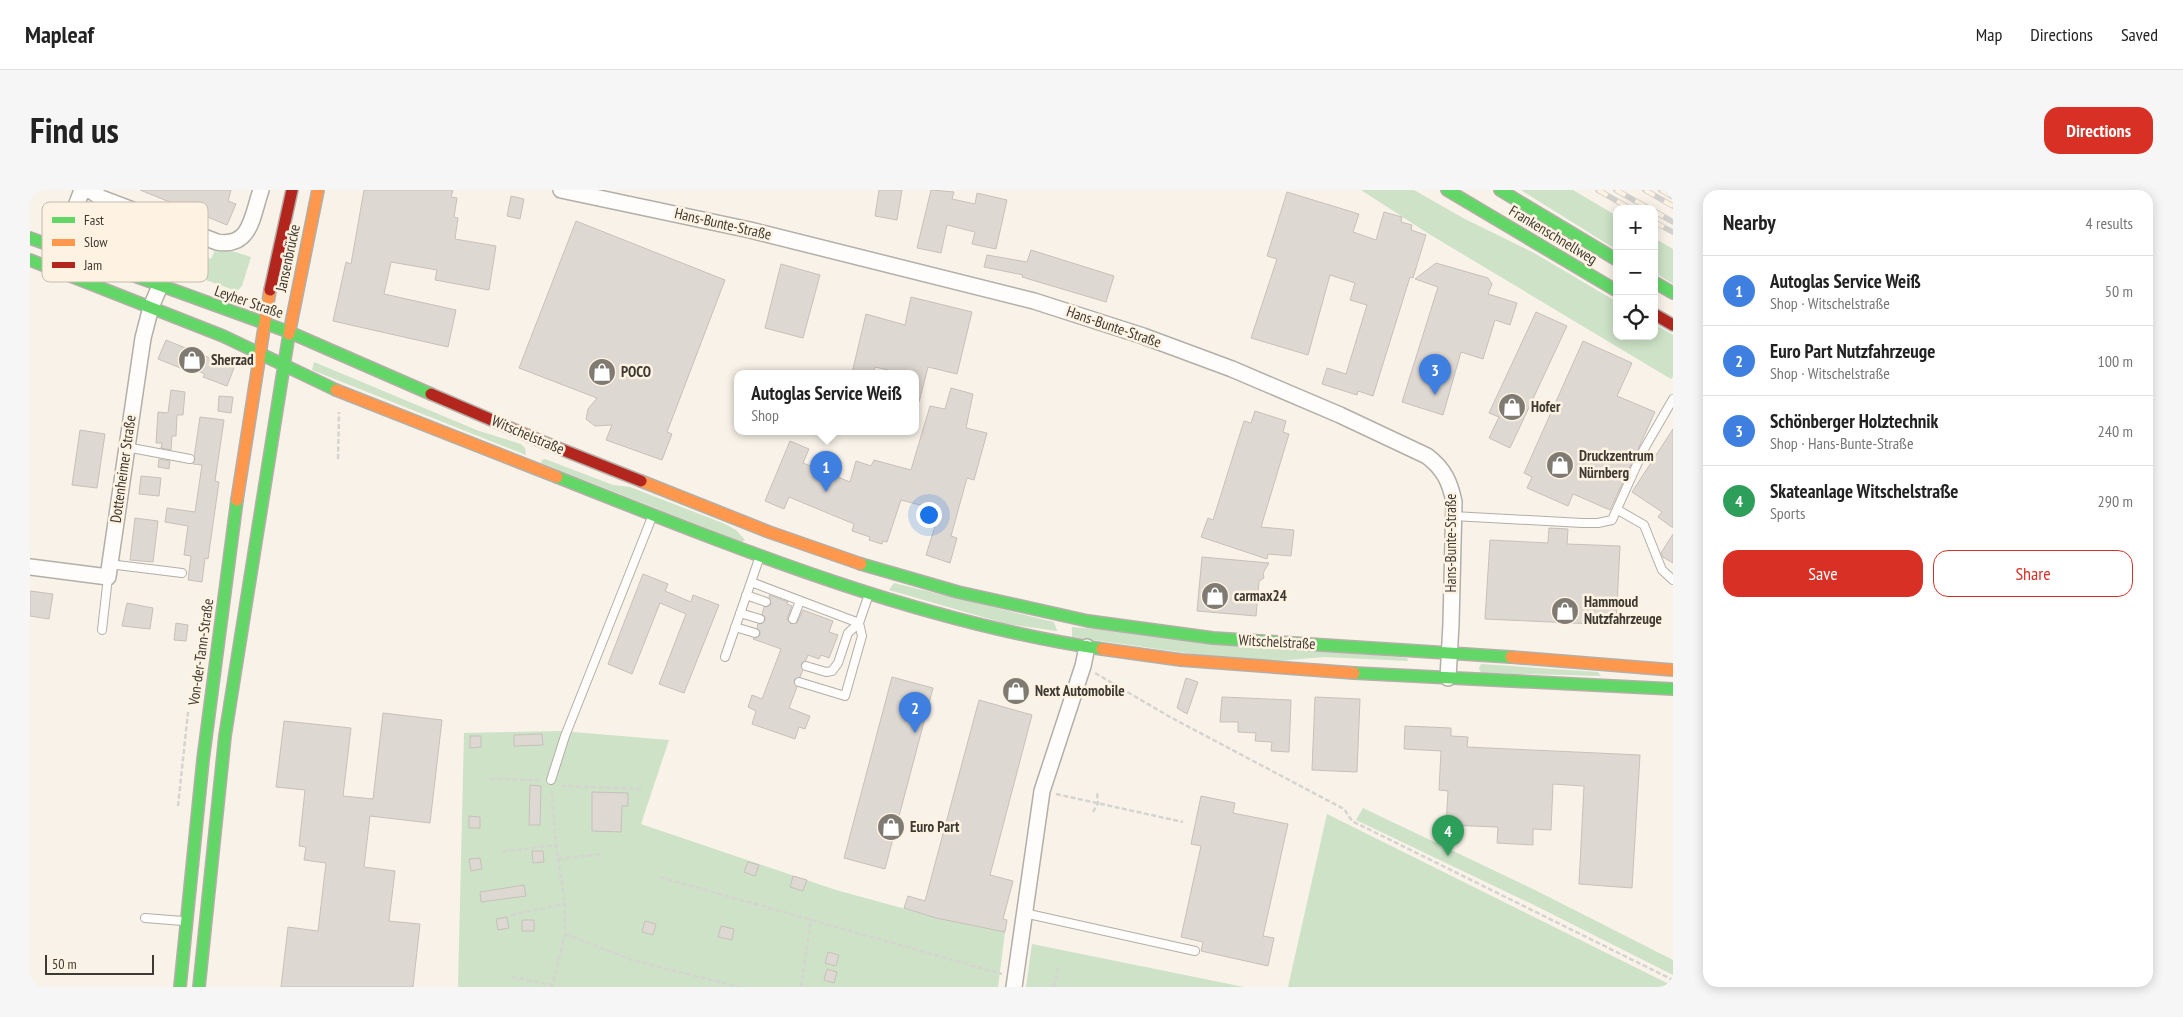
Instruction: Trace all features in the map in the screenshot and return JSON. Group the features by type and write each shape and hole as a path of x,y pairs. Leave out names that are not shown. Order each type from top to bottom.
{"main road":[{"name":"Jansenbrücke","path":"265,322 292,190"},
{"name":"Jansenbrücke","path":"289,332 318,190"},
{"name":"Frankenschnellweg","path":"1447,190 1613,289"},
{"name":"Frankenschnellweg","path":"1500,190 1613,258"},
{"name":"Leyher Straße","path":"30,238 42,242"},
{"path":"30,260 42,264"},
{"path":"88,282 223,336 284,366"},
{"name":"Leyher Straße","path":"149,282 289,332"},
{"path":"1658,284 1673,293"},
{"path":"1658,316 1673,325"},
{"name":"Von-der-Tann-Straße","path":"180,987 185,922 211,686 265,322"},
{"path":"200,987 225,736 289,332"},
{"name":"Witschelstraße","path":"289,332 538,455 652,515 760,556 874,595 971,622 1087,647 1222,665 1448,678 1615,676 1673,670"},
{"name":"Witschelstraße","path":"284,366 341,392 538,455 886,572 1045,613 1156,631 1274,643 1449,652 1615,676 1673,689"}],"street":[{"path":"78,202 82,190"},
{"path":"90,190 101,198 112,202"},
{"path":"208,239 228,244 239,240 245,234 261,190"},
{"name":"Hans-Bunte-Straße","path":"561,190 750,230 1034,300 1143,336 1232,369 1340,415 1427,456 1438,464 1450,485 1454,502 1448,678"},
{"name":"Dottenheimer Straße","path":"108,571 143,338 151,307 160,286"},
{"path":"760,556 769,532"},
{"path":"30,567 108,571"},
{"path":"874,595 886,572"},
{"path":"1014,982 1042,791 1083,666 1087,647"}],"lane":[{"path":"1453,516 1598,523 1612,520 1644,449 1659,420 1673,399"},
{"path":"126,447 190,459"},
{"path":"1618,510 1644,525 1662,570 1673,580"},
{"path":"551,780 566,736 652,515"},
{"path":"725,657 760,556"},
{"path":"102,630 108,571 182,573"},
{"path":"751,582 859,623"},
{"path":"746,595 766,602"},
{"path":"806,666 826,672 832,671 838,663 848,633 859,623 874,595"},
{"path":"786,609 794,616 800,601"},
{"path":"740,613 760,619"},
{"path":"798,682 845,696 862,636 859,623"},
{"path":"736,627 755,633"},
{"path":"1024,913 1195,951"},
{"path":"145,918 185,922"}],"path":[{"path":"338,459 339,412"},
{"path":"1083,666 1170,716 1344,809 1352,821 1673,980"},
{"path":"490,779 551,780"},
{"path":"512,976 552,986 565,934 566,904 556,845 552,786 642,788"},
{"path":"1042,791 1182,822"},
{"path":"1093,812 1098,803 1097,792"},
{"path":"502,852 556,845"},
{"path":"558,859 601,854"},
{"path":"660,877 811,919 1014,982"},
{"path":"511,915 566,904"},
{"path":"801,987 811,919"},
{"path":"565,934 632,960 739,987"},
{"path":"1054,987 1058,968"}],"green space":[{"path":"1361,190 1414,190 1463,218 1534,253 1613,300 1613,340 1658,340 1658,326 1673,335 1673,376 1671,379 1429,234"},
{"path":"1521,190 1573,190 1613,214 1613,248"},
{"path":"1658,240 1673,249 1673,284 1658,275"},
{"path":"223,248 251,257 242,286 237,291 208,281 208,258 211,259 215,250 221,251"},
{"path":"314,362 479,431 521,444 525,448 526,455 312,370"},
{"path":"545,459 613,485 630,487 725,524 736,530 745,540 742,542 541,463"},
{"path":"894,583 1054,622 1057,631 1007,624 889,590"},
{"path":"1072,627 1407,658 1408,661 1324,657 1277,661 1208,656 1072,637"},
{"path":"1481,664 1598,672 1601,676 1481,673 1479,668"},
{"path":"561,731 669,740 641,824 836,890 942,919 1005,932 998,987 458,987 464,733"},
{"path":"1363,808 1539,892 1673,960 1673,975 1532,904 1356,820"},
{"path":"1327,814 1673,986 1673,987 1288,987"},
{"path":"1032,944 1244,987 1026,987"}],"building":[{"path":"140,190 231,190 228,201 236,204 227,225 208,217 208,202 170,202"},
{"path":"364,190 453,190 451,197 457,198 454,217 458,218 455,239 496,246 489,290 435,280 437,270 391,262 384,294 456,310 448,347 333,321 346,262 351,264"},
{"path":"879,190 902,190 897,220 875,216"},
{"path":"931,190 954,192 952,199 975,204 977,193 1007,200 996,249 972,244 975,232 947,225 941,253 917,248"},
{"path":"1287,192 1359,214 1353,232 1376,240 1384,212 1402,217 1401,222 1412,225 1411,230 1426,235 1413,278 1410,277 1373,396 1358,391 1357,395 1322,384 1327,368 1346,374 1367,305 1350,300 1355,283 1330,275 1308,355 1251,338 1277,259 1267,256"},
{"path":"511,196 524,199 520,219 507,216"},
{"path":"576,221 725,280 667,432 672,434 662,460 606,440 612,425 595,426 586,419 588,409 597,398 519,368"},
{"path":"1031,250 1114,276 1106,302 1022,277 1023,275 984,267 987,255 1027,262"},
{"path":"1436,263 1488,278 1492,284 1488,294 1517,303 1510,325 1495,320 1483,359 1461,352 1443,415 1402,402 1438,287 1415,279"},
{"path":"781,264 820,275 803,338 765,328"},
{"path":"911,297 972,312 957,374 928,367 919,402 919,370 888,370 875,367 874,370 853,370 866,314 905,325"},
{"path":"1536,312 1567,326 1510,448 1489,438 1499,417 1489,413"},
{"path":"166,340 234,368 227,386 203,377 205,374 184,365 183,369 158,359"},
{"path":"1583,341 1632,363 1617,396 1655,412 1610,510 1573,494 1568,506 1527,488 1532,477 1524,473"},
{"path":"951,388 973,394 966,428 987,433 974,480 967,478 951,536 957,538 950,563 926,555 937,520 932,519 935,509 901,500 887,542 883,541 882,544 869,540 870,537 852,531 854,524 789,497 784,509 765,501 790,441 809,449 803,463 850,482 856,461 871,466 874,460 911,470 930,406 945,409"},
{"path":"171,390 185,392 183,415 177,415 176,436 172,436 171,450 161,448 162,443 156,443 158,412 168,413"},
{"path":"219,396 233,397 231,413 218,411"},
{"path":"1255,411 1286,421 1283,432 1289,434 1261,527 1294,530 1291,556 1268,554 1267,559 1201,537 1208,518 1213,520 1244,421 1251,423"},
{"path":"200,417 224,420 215,481 219,482 208,559 205,558 202,582 188,580 191,556 184,555 188,526 165,522 167,508 195,512 202,465 193,464"},
{"path":"1673,429 1673,528 1658,517 1662,512 1632,492"},
{"path":"80,430 105,434 97,488 72,485"},
{"path":"159,459 170,461 169,469 158,467"},
{"path":"141,476 161,478 159,496 139,494"},
{"path":"135,518 158,521 153,562 130,560"},
{"path":"1549,528 1568,529 1567,544 1620,546 1616,625 1485,619 1490,540 1548,543"},
{"path":"1673,534 1673,563 1663,557 1661,553"},
{"path":"1202,557 1269,563 1263,573 1264,578 1259,581 1256,616 1197,611"},
{"path":"643,574 668,584 665,591 691,602 693,595 719,605 684,693 659,684 686,614 660,603 632,674 608,664"},
{"path":"30,591 53,594 49,619 30,616"},
{"path":"769,595 788,602 787,604 792,606 787,619 791,624 797,623 803,610 833,621 829,632 838,635 829,658 821,655 819,659 808,655 801,664 803,670 800,677 794,680 797,687 789,708 810,716 805,729 799,727 795,739 752,724 756,711 748,707 752,695 762,699 781,649 753,639 760,635 760,631 757,628 758,624 765,621 765,617 762,614 764,607 771,604"},
{"path":"127,603 153,608 150,629 122,626"},
{"path":"176,623 188,625 186,641 174,640"},
{"path":"892,677 933,688 885,869 844,858"},
{"path":"1186,678 1198,682 1187,714 1177,708"},
{"path":"1222,697 1291,700 1289,752 1271,751 1272,742 1255,741 1256,733 1238,732 1238,722 1220,722"},
{"path":"1315,697 1360,699 1357,772 1312,770"},
{"path":"979,700 1032,715 990,875 1013,881 1003,919 1007,920 1005,932 936,918 904,908 908,896 925,901"},
{"path":"383,713 442,720 430,823 370,816 364,867 395,871 389,921 420,924 413,987 281,987 288,927 318,931 326,863 304,860 306,847 299,846 305,790 276,787 284,721 351,728 343,796 373,799"},
{"path":"1405,726 1451,728 1451,736 1468,737 1467,747 1640,755 1632,888 1579,884 1584,786 1553,784 1551,830 1533,829 1533,845 1497,843 1498,827 1446,825 1448,791 1439,790 1441,751 1404,749"},
{"path":"542,734 543,745 514,746 514,735"},
{"path":"470,736 481,736 481,747 470,748"},
{"path":"530,785 541,786 540,825 529,825"},
{"path":"592,792 628,793 628,806 622,806 621,832 592,831"},
{"path":"1201,796 1235,803 1233,813 1288,824 1263,936 1274,938 1268,966 1201,951 1203,942 1181,937 1201,846 1191,844"},
{"path":"469,816 480,817 480,828 469,828"},
{"path":"532,851 543,851 544,862 533,863"},
{"path":"480,858 482,869 471,871 469,859"},
{"path":"748,862 759,865 755,876 744,872"},
{"path":"793,876 807,880 803,891 790,887"},
{"path":"524,885 526,896 481,902 480,892"},
{"path":"507,917 509,928 498,930 496,919"},
{"path":"522,920 534,920 534,931 522,931"},
{"path":"645,921 656,924 653,935 642,932"},
{"path":"721,926 734,929 732,940 718,937"},
{"path":"828,952 839,955 836,966 825,963"},
{"path":"827,969 837,972 834,983 824,980"}],"railway":[{"path":"1598,190 1624,205"},
{"path":"1616,190 1643,205"},
{"path":"1645,190 1673,206"},
{"path":"1661,190 1673,197"},
{"path":"1658,213 1673,222"},
{"path":"1658,224 1673,232"}],"traffic: fast":[{"path":"1447,190 1613,289"},
{"path":"1500,190 1613,258"},
{"path":"30,238 42,242"},
{"path":"30,260 42,265"},
{"path":"86,282 223,336 336,390"},
{"path":"151,282 289,332 431,394"},
{"path":"1658,284 1673,293"},
{"path":"199,987 225,736 289,334"},
{"path":"557,477 757,555 893,601 962,620 1102,649"},
{"path":"180,987 203,760 237,500"},
{"path":"861,564 958,592 1088,621 1213,638 1511,657"},
{"path":"1354,673 1673,689"}],"traffic: slow":[{"path":"289,334 318,190"},
{"path":"237,500 270,290"},
{"path":"336,390 557,477"},
{"path":"641,481 769,532 861,564"},
{"path":"1102,649 1181,660 1354,673"},
{"path":"1511,657 1673,670"}],"traffic: jam":[{"path":"270,290 292,190"},
{"path":"1658,316 1673,325"},
{"path":"431,394 641,481"}],"place":[{"name":"Sherzad","path":"192,360"},
{"name":"POCO","path":"602,372"},
{"name":"Schönberger Holztechnik","path":"1435,395"},
{"name":"Hofer","path":"1512,407"},
{"name":"Druckzentrum Nürnberg","path":"1560,465"},
{"name":"Autoglas Service Weiß","path":"826,492"},
{"name":"carmax24","path":"1215,596"},
{"name":"Hammoud Nutzfahrzeuge","path":"1565,611"},
{"name":"Next Automobile","path":"1016,691"},
{"name":"Euro Part Nutzfahrzeuge","path":"915,733"},
{"name":"Euro Part","path":"891,827"},
{"name":"Skateanlage Witschelstraße","path":"1448,856"}]}
